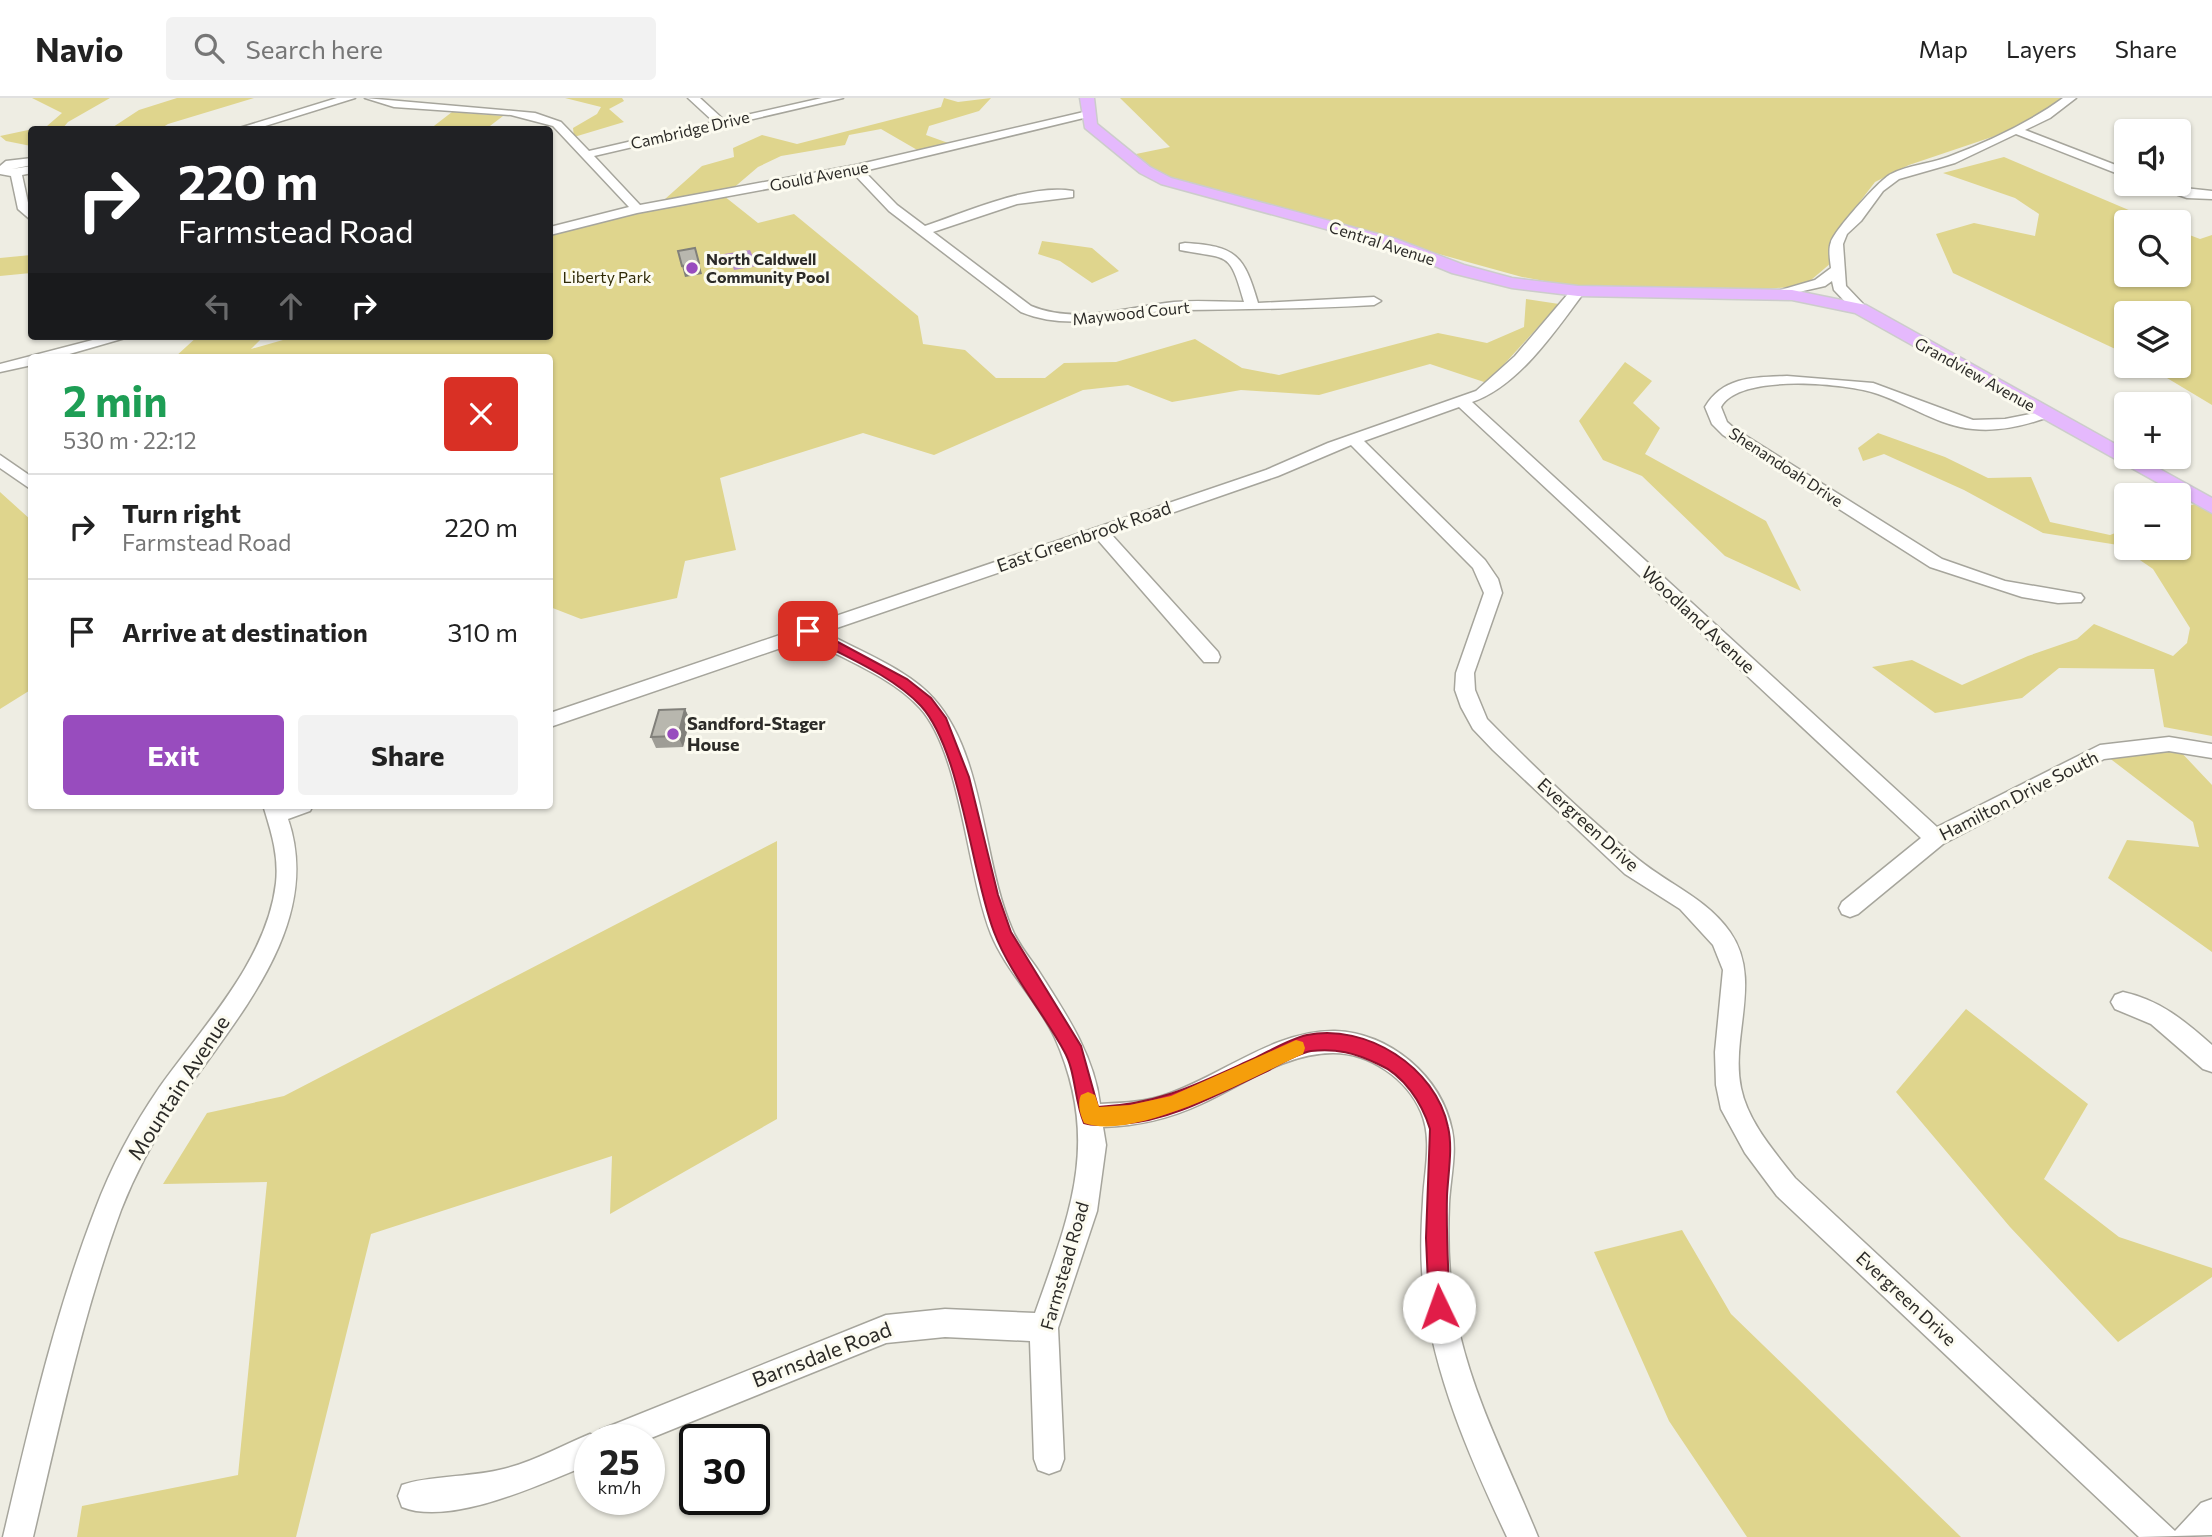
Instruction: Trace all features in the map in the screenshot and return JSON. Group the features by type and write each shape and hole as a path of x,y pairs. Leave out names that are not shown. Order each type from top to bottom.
{"main road":[{"name":"Central Avenue","path":"1087,106 1090,125 1145,170 1178,186 1390,242 1483,276 1578,290 1723,293"},
{"name":"Grandview Avenue","path":"1723,293 1807,296 1860,310 2212,507"}],"street":[{"path":"252,126 349,98"},
{"path":"371,98 400,104 499,110 537,117 557,124 637,209"},
{"path":"694,98 720,122"},
{"name":"Cambridge Drive","path":"585,155 720,122 837,98"},
{"path":"1860,310 1839,288 1836,244 1840,232 1888,181 1902,173 1947,162 2062,107 2070,98"},
{"name":"Gould Avenue","path":"553,230 637,209 856,169 1087,106"},
{"path":"2015,130 2114,168"},
{"path":"28,161 10,164 2,171 16,173 28,170"},
{"name":"Maywood Court","path":"856,169 893,208 926,230 1026,309 1043,316 1076,320 1177,306 1252,308 1374,301"},
{"path":"16,173 24,209 28,213"},
{"path":"926,230 998,206 1048,195 1069,194"},
{"path":"2191,194 2212,195"},
{"path":"1185,247 1230,253 1239,264 1252,308"},
{"path":"1777,293 1820,283 1836,271"},
{"name":"East Greenbrook Road","path":"553,719 1272,473 1353,439 1481,394 1498,383 1578,290"},
{"path":"54,354 109,340"},
{"path":"0,368 28,361"},
{"name":"Shenandoah Drive","path":"2046,413 2026,421 2008,424 1964,423 1875,388 1816,382 1741,384 1723,393 1713,407 1715,415 1728,432 1936,564 2055,597 2075,598"},
{"name":"Woodland Avenue","path":"1461,401 1935,838"},
{"name":"Evergreen Drive","path":"1353,439 1479,564 1489,579 1493,593 1491,605 1465,673 1465,690 1480,724 1633,868 1688,903 1722,939 1735,970 1727,1052 1727,1085 1734,1109 1762,1155 1786,1187 2162,1537"},
{"path":"0,460 28,482"},
{"path":"1100,532 1211,657"},
{"name":"Farmstead Road","path":"808,631 902,683 926,702 941,722 962,777 989,895 1003,935 1075,1052 1091,1116 1093,1145 1084,1211 1044,1328 1049,1459"},
{"name":"Hamilton Drive South","path":"1850,908 1935,838 2100,752 2169,744 2212,751"},
{"name":"Mountain Avenue","path":"18,1537 71,1325 109,1208 144,1134 241,995 269,940 287,870 284,831 275,809"},
{"path":"2123,1002 2139,1005 2165,1020 2212,1061"},
{"path":"1091,1116 1130,1114 1173,1104 1306,1044 1336,1042 1356,1045 1393,1062 1410,1076 1433,1110 1439,1129 1436,1238 1439,1307 1453,1361 1475,1423 1523,1537"},
{"name":"Barnsdale Road","path":"650,1424 886,1329 920,1322 962,1321 1044,1328"},
{"path":"413,1496 450,1494 502,1485 574,1455"},
{"path":"2188,1537 2212,1514"}],"green space":[{"path":"32,98 110,98 65,126 47,126 62,113"},
{"path":"177,98 254,98 165,126 115,126 139,110"},
{"path":"565,98 622,98 624,101 609,109 624,122 574,137 573,128 597,114 601,107"},
{"name":"Liberty Park","path":"944,98 958,102 991,98 979,111 929,126 926,135 951,144 919,151 881,129 849,135 845,145 781,156 758,167 724,196 758,223 794,214 918,316 923,344 965,350 996,378 1045,378 1064,363 1116,362 1195,339 1242,368 1279,375 1438,333 1487,343 1524,327 1526,299 1559,304 1487,383 1430,364 1319,395 1241,390 1172,402 1128,385 1083,390 934,455 863,433 720,478 736,550 685,561 677,598 581,619 553,608 553,354 178,354 194,340 260,340 251,349 283,340 553,340 553,232 655,208 702,166 734,157 733,148 762,135 797,144 941,107"},
{"path":"1120,98 2064,98 2061,105 1995,136 1909,165 1875,182 1835,234 1831,263 1804,286 1764,289 1566,285 1522,277 1178,182 1153,172 1136,154 1170,147"},
{"path":"452,112 503,116 490,126 434,126"},
{"path":"28,130 28,145 6,141 0,136"},
{"path":"2004,157 2129,210 2114,210 2114,287 2191,287 2191,236 2200,239 2212,235 2212,405 2167,378 2191,378 2191,301 2114,301 2114,348 1953,273 1936,234 1974,223 2035,236 2039,214 2015,198 1943,173"},
{"path":"1042,241 1092,248 1119,271 1092,283 1060,261 1038,254"},
{"path":"28,255 28,273 0,276 0,258"},
{"path":"1625,362 1652,381 1633,403 1660,428 1645,454 1766,521 1801,591 1725,556 1642,476 1603,460 1579,421"},
{"path":"1878,433 1945,457 1988,478 2031,477 2050,522 2110,535 2114,534 2114,544 2043,533 1964,490 1884,454 1863,461 1858,448"},
{"path":"0,492 28,517 28,692 0,709"},
{"path":"2197,503 2212,511 2212,736 2164,727 2154,669 2059,668 2022,698 1935,713 1872,667 1912,660 1962,685 2028,656 2077,639 2094,624 2173,656 2187,643 2190,628 2153,569 2140,560 2191,560 2191,505"},
{"path":"2178,749 2212,785 2212,952 2108,878 2127,840 2199,847 2193,822 2108,757"},
{"path":"777,841 777,1119 610,1214 612,1156 371,1234 296,1537 77,1537 82,1506 238,1475 267,1182 163,1184 207,1113 284,1096"},
{"path":"1966,1009 2088,1104 2044,1179 2119,1237 2212,1268 2212,1277 2118,1342 2010,1227 1896,1092"},
{"path":"1682,1230 1731,1314 1961,1537 1747,1537 1669,1421 1594,1252"}],"shaded area":[{"path":"750,250 754,259 771,257 774,263 734,270 731,260 713,263 711,256"}],"building":[{"path":"695,248 699,263 682,266 678,251"},
{"path":"685,709 678,736 651,737 659,710"}],"slow traffic":[{"path":"1088,1101 1091,1116 1130,1114 1173,1104 1296,1048"}],"place":[{"name":"North Caldwell Community Pool","path":"692,268"},
{"name":"Sandford-Stager House","path":"673,734"}],"route":[{"path":"808,631 902,683 926,702 941,722 962,777 989,895 1003,935 1075,1052 1091,1116 1130,1114 1173,1104 1306,1044 1336,1042 1356,1045 1376,1052 1410,1076 1423,1091 1439,1129 1441,1145 1436,1238 1439,1307"}]}
